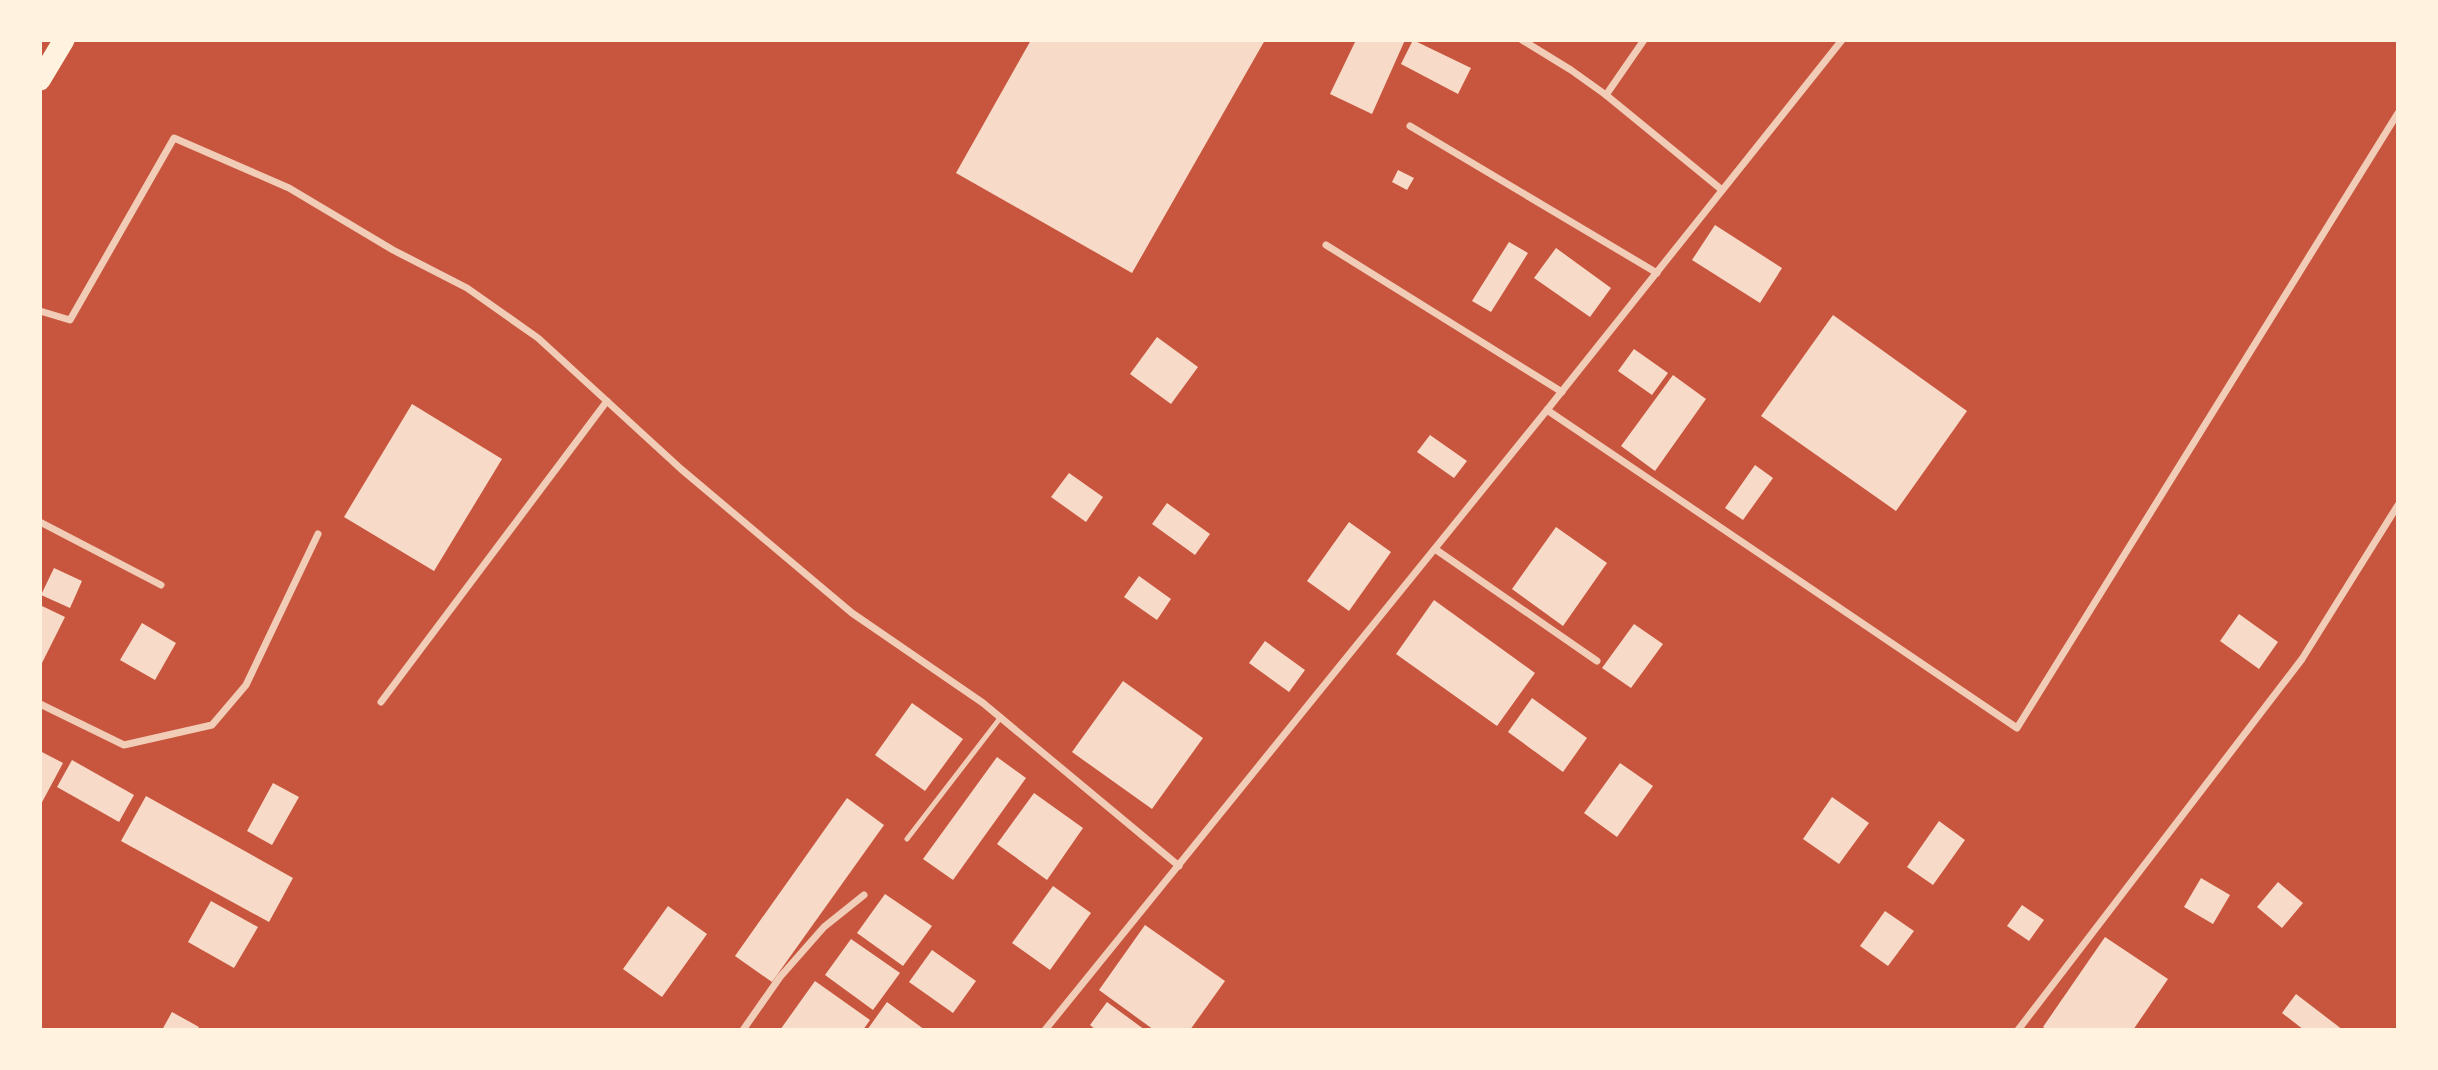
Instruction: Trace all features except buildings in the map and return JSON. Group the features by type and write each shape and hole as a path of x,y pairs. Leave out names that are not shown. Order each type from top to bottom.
{"highway":[{"path":"40,80 64,40"}],"street":[{"path":"1522,40 1606,95 1722,190"},
{"path":"1606,95 1644,40"},
{"path":"1045,1030 1562,392 1842,40"},
{"path":"1547,410 2017,728 2398,113"},
{"path":"1410,126 1657,273"},
{"path":"40,311 70,320 174,138 289,188 393,250 467,288 538,338 681,469 852,612 1001,717 1179,866"},
{"path":"1326,245 1562,392"},
{"path":"382,702 607,401"},
{"path":"2018,1030 2302,659 2398,505"},
{"path":"40,522 161,585"},
{"path":"40,704 124,745 212,725 246,685 318,534"},
{"path":"1435,549 1597,661"},
{"path":"743,1030 780,977 824,927 864,895"}],"lane":[{"path":"907,839 1001,717"}]}
